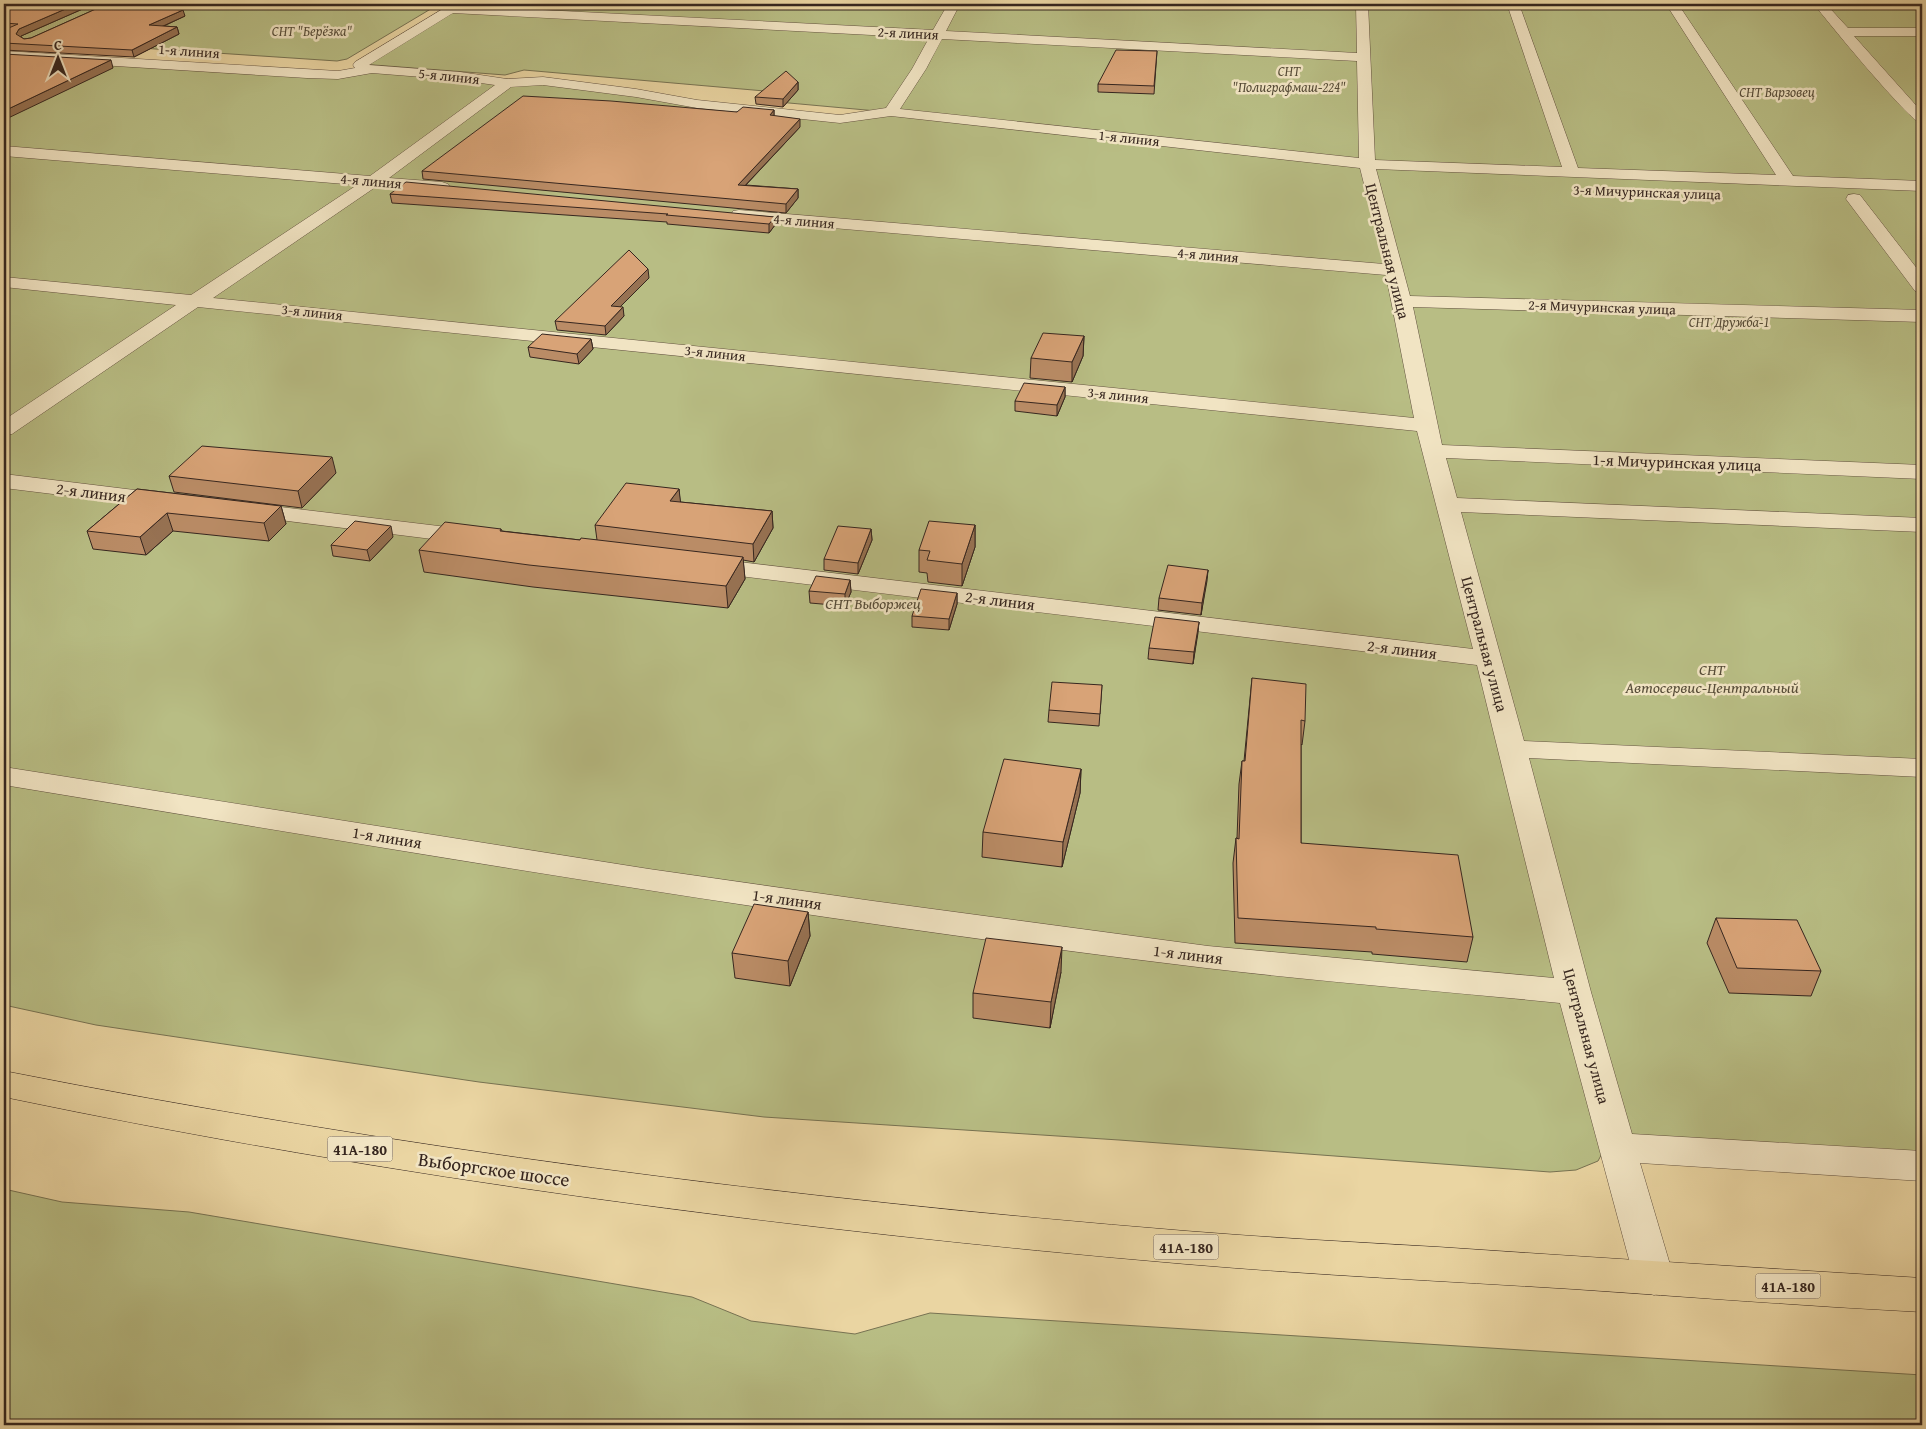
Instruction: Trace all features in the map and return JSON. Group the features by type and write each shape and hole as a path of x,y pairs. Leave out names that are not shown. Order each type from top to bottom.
{"main road":[{"name":"Выборгское шоссе","path":"4,1084 88,1101 397,1155 718,1199 941,1225 1190,1248 1654,1278"},
{"name":"41А-180","path":"1654,1278 1922,1295"}],"street":[{"path":"891,112 919,70 954,4"},
{"name":"Центральная улица","path":"1362,4 1376,176 1426,426 1513,749 1574,992 1654,1278"},
{"path":"1513,4 1572,172"},
{"path":"1672,4 1789,193"},
{"path":"1820,4 1842,32 1922,120"},
{"path":"344,61 366,67 445,6"},
{"name":"2-я линия","path":"445,6 1365,57"},
{"path":"1842,32 1922,32"},
{"name":"5-я линия","path":"4,55 307,74 338,75 366,67 460,76 507,83 527,81 552,82 636,93 697,104 840,119 891,112"},
{"path":"4,429 374,181 507,83"},
{"path":"1903,101 1922,102"},
{"name":"1-я линия","path":"891,112 1376,176 1572,172 1789,193"},
{"name":"4-я линия","path":"4,151 453,188"},
{"path":"1789,193 1922,186"},
{"path":"1789,193 1854,199 1922,201"},
{"path":"1854,199 1922,287"},
{"name":"4-я линия","path":"721,213 1395,270"},
{"name":"3-я линия","path":"4,282 1426,426"},
{"name":"2-я Мичуринская улица","path":"1402,300 1922,316"},
{"name":"1-я Мичуринская улица","path":"1433,450 1922,472"},
{"name":"2-я линия","path":"4,481 192,504"},
{"path":"1447,504 1922,525"},
{"path":"222,507 499,540"},
{"name":"2-я линия","path":"687,563 1489,659"},
{"path":"1513,749 1922,768"},
{"name":"1-я линия","path":"4,776 629,876 873,912 1208,957 1574,992"},
{"path":"1616,1147 1922,1166"}],"green space":[{"name":"СНТ \"Берёзка\"","path":"4,4 439,4 347,59 337,61 4,39"},
{"name":"СНТ Выборжец","path":"458,4 1922,4 1922,1166 1606,1146 1598,1161 1576,1170 1550,1172 1119,1140 764,1117 479,1082 96,1025 4,1005 4,55 338,75 365,70 535,81 840,119 877,111 778,102 776,92 524,70 505,75 361,64"},
{"path":"4,1189 62,1202 189,1212 692,1297 751,1321 855,1334 930,1313 1922,1375 1922,1425 4,1425"}],"building":[{"path":"4,4 77,4 19,29 16,34 24,39 31,38 107,4 183,10 149,25 177,27 132,50 4,43 4,30 18,24 4,23"},
{"path":"1116,50 1157,51 1154,86 1098,84"},
{"path":"4,54 111,60 4,111"},
{"path":"786,71 798,82 783,99 755,97"},
{"path":"523,96 611,101 737,112 743,107 774,110 770,115 800,119 738,185 798,189 786,204 422,171"},
{"path":"406,182 775,217 769,224 666,215 668,214 390,194"},
{"path":"629,250 648,269 611,306 623,307 605,326 555,321"},
{"path":"1043,333 1084,336 1072,362 1031,358"},
{"path":"542,334 591,339 577,354 528,347"},
{"path":"1024,383 1065,387 1057,405 1015,401"},
{"path":"202,446 332,457 298,491 169,476"},
{"path":"626,483 679,489 670,501 772,511 753,544 595,525"},
{"path":"137,489 281,506 264,523 167,513 140,537 87,531"},
{"path":"355,521 391,526 367,550 331,545"},
{"path":"929,521 975,525 962,564 927,560 930,551 919,550"},
{"path":"445,522 501,529 500,531 580,540 581,538 743,557 726,586 529,565 419,550"},
{"path":"838,526 871,529 858,563 824,559"},
{"path":"1168,565 1208,570 1202,603 1159,598"},
{"path":"816,576 850,580 845,594 809,591"},
{"path":"921,589 957,593 949,619 912,616"},
{"path":"1155,617 1199,622 1194,652 1149,648"},
{"path":"1252,678 1306,684 1305,721 1301,720 1301,843 1458,855 1473,937 1376,929 1376,927 1238,918 1236,838 1239,839 1242,761 1245,761"},
{"path":"1052,682 1102,685 1100,714 1049,710"},
{"path":"1004,759 1081,769 1063,842 983,832"},
{"path":"754,904 808,912 788,961 732,953"},
{"path":"1716,918 1797,920 1821,971 1737,968"},
{"path":"986,938 1062,947 1051,1002 973,993"}],"park label":[{"name":"СНТ \"Полиграфмаш-224\"","path":"1289,79"},
{"name":"СНТ Варзовец","path":"1777,92"},
{"name":"СНТ Дружба-1","path":"1729,322"},
{"name":"СНТ Автосервис-Центральный","path":"1712,678"}]}
